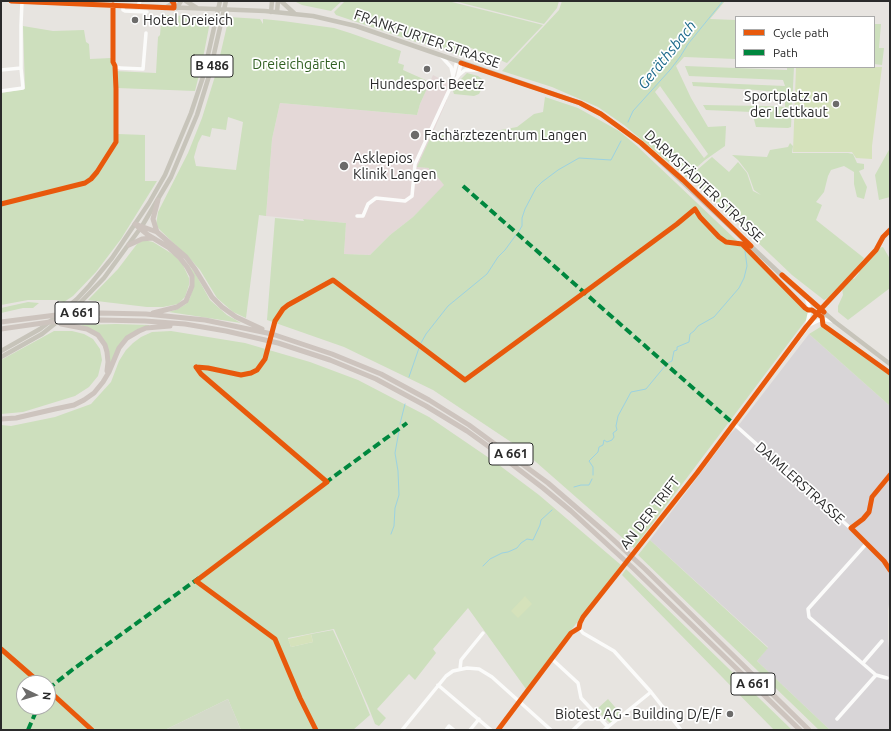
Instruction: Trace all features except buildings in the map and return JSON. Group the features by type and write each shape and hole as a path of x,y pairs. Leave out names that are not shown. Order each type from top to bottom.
{"highway":[{"path":"157,232 153,219 158,200"},
{"path":"135,224 168,247 184,262 191,273 192,286 186,301 177,307 146,314"},
{"path":"141,228 157,232"},
{"name":"A 661","path":"157,232 189,261 208,291 219,305 229,313 272,334 326,352 370,369 440,406 496,443 548,482 638,562 810,730"},
{"path":"129,245 142,238 153,238"},
{"name":"A 661","path":"1,322 64,314 146,314 205,320 272,334"},
{"name":"A 661","path":"1,329 50,322 122,320 185,324 248,336 305,351 367,375 403,393 426,406 492,449 571,511 623,558 800,730"},
{"path":"50,322 87,329 98,335 105,345 108,356 103,382"},
{"path":"1,419 74,405 91,396 103,382 119,348 123,342 133,334 146,328 185,324"}],"main road":[{"name":"FRANKFURTER STRASSE","path":"11,1 96,3 122,6 277,12 330,19 356,26 555,94"},
{"path":"165,8 174,1 177,8"},
{"path":"177,8 181,1"},
{"path":"186,1 198,9"},
{"path":"271,12 272,1"},
{"path":"277,12 280,1"},
{"path":"280,1 295,14"},
{"name":"B 486","path":"1,357 52,320 80,295 107,264 135,224 165,175 186,129 203,77 217,15 223,2"},
{"name":"B 486","path":"1,351 17,346 42,334 60,321 89,295 141,228 158,200 173,170 197,115 209,76 223,15 223,2"},
{"name":"DARMSTÄDTER STRASSE","path":"555,94 580,103 601,114 642,143 820,309 890,364"}],"street":[{"path":"1,92 23,88 21,24 26,1"},
{"path":"138,6 140,1"},
{"path":"113,5 113,62 115,66 120,68 143,69 146,33"},
{"name":"FRANKFURTER STRASSE","path":"122,6 123,10 125,11 147,12"},
{"path":"439,55 451,67 453,76"},
{"path":"451,86 453,76 459,62"},
{"path":"458,77 459,62"},
{"path":"1,70 22,68"},
{"path":"357,216 363,216 368,204 376,198 405,201 410,198 413,193 415,164 451,86 465,70 482,70"},
{"path":"806,296 810,310 806,327"},
{"name":"AN DER TRIFT","path":"498,730 571,633 579,628 583,617 658,524 820,309"},
{"path":"806,327 822,319 835,322"},
{"name":"DAIMLERSTRASSE","path":"734,424 867,543 808,609 809,617 876,675 887,678"},
{"path":"851,528 863,520 869,512 872,497 890,476"},
{"path":"579,628 583,633 614,651 651,692 681,730"},
{"path":"460,669 461,660 483,633"},
{"path":"863,663 882,641"},
{"path":"552,659 578,683 580,696 608,727"},
{"path":"402,730 449,673 460,669 475,668 487,673 551,730"},
{"path":"837,719 876,675"},
{"path":"438,685 491,730"},
{"path":"604,730 651,692"},
{"path":"573,730 593,710"},
{"path":"470,730 479,719"},
{"path":"446,730 449,726 454,730"}],"shaded area":[{"name":"Asklepios Klinik Langen","path":"433,75 448,83 447,100 418,167 430,168 445,185 413,217 390,235 370,255 344,254 346,223 266,216 272,139 280,103 417,115 420,104"},
{"path":"809,334 890,406 890,598 888,610 888,640 890,658 889,730 830,730 757,661 768,647 650,540 730,434 738,426"}],"green space":[{"path":"294,1 342,1 331,11 302,5"},
{"path":"345,1 448,1 543,25 507,63 464,45 460,56 439,47 416,42 336,15 334,12"},
{"path":"454,1 559,1 557,8 544,24"},
{"path":"562,1 725,1 710,19 735,20 735,59 684,57 676,66 691,98 708,127 726,126 725,146 705,160 686,177 624,125 598,107 552,87 502,71 559,10","holes":["660,86 708,154 704,158 655,92"]},
{"path":"165,15 211,17 195,91 117,88 118,134 145,135 145,181 157,181 121,239 96,272 73,296 64,302 57,300 28,300 1,305 1,93 25,89 23,26 53,31 84,30 86,42 89,44 90,59 111,58 114,71 156,73 158,37 160,35 161,24"},
{"name":"Dreieichgärten","path":"229,17 260,19 263,24 263,19 283,21 334,28 350,33 401,51 398,63 404,65 403,70 430,82 420,104 417,115 280,103 272,139 266,216 259,215 246,318 233,312 217,298 200,270 156,225 158,212 188,153 202,118 216,73","holes":["228,117 243,122 236,170 196,166 194,157 202,135 210,137 212,128 226,130"]},
{"path":"875,24 881,24 879,48 884,48 882,65 875,64"},
{"path":"685,66 787,70 787,68 794,68 791,127 756,127 752,112 706,110 703,105 785,107 785,93 693,86 692,82 785,86 783,80 689,76"},
{"name":"Sportplatz an der Lettkaut","path":"882,67 872,146 872,159 856,158 852,152 793,152 796,68"},
{"path":"467,73 478,76 482,79 479,94 474,96 454,94 453,91"},
{"path":"545,97 578,108 619,131 637,146 812,312 634,548 520,448 433,390 344,347 267,320 275,218 346,223 344,254 370,255 390,235 413,217 444,185 435,174 429,173 429,168 417,167 432,134 492,138 495,131 517,127 534,114 543,112"},
{"path":"790,143 793,146 792,153 848,153 853,154 857,163 864,164 864,169 859,171 867,187 864,199 857,197 854,184 854,172 844,166 831,170 824,192 816,202 822,205 816,220 864,258 828,298 824,300 792,275 689,177 712,157 729,172 738,162 747,173 753,191 761,195 754,190 748,173 732,155 767,157 770,150 788,147"},
{"path":"890,148 890,197 879,200 875,175"},
{"path":"144,240 153,242 174,255 182,263 189,278 189,285 185,297 178,304 163,307 147,307 88,300 118,269 137,244"},
{"path":"883,247 890,259 890,288 848,320 838,312 838,306 843,295 842,288 852,278 854,279 859,273 859,270 879,248"},
{"path":"186,262 195,273 210,300 227,315 241,323 169,312 186,304 190,298 193,287"},
{"path":"28,302 39,303 33,308 23,308 1,313 1,308"},
{"path":"116,324 149,326 127,336 110,366 102,338 81,325"},
{"path":"822,326 890,375 890,406 809,334"},
{"path":"54,331 72,331 84,334 93,339 100,349 102,360 98,376 89,387 75,396 23,412 1,414 1,360"},
{"path":"171,331 245,343 310,362 358,380 429,417 495,462 539,495 621,565 526,689 468,608 433,649 436,653 415,680 409,674 377,709 386,718 379,726 375,724 334,629 288,638 291,647 313,642 311,634 333,630 370,715 353,730 241,730 228,699 165,730 1,730 1,425 11,426 55,417 91,404 111,382 119,361 126,350 141,337 152,332"},
{"path":"650,540 768,648 757,661 830,730 819,730 638,555"},
{"path":"626,569 792,730 774,730 622,575"},
{"path":"525,596 532,604 518,618 511,611"},
{"path":"311,634 313,642 291,647 288,639"},
{"path":"228,699 241,730 165,730"},
{"path":"608,699 621,714 610,723 596,710"}],"waterway":[{"name":"Geräthsbach","path":"628,122 633,111 670,70 688,44 723,1"},
{"name":"Geräthsbach","path":"519,231 522,226 522,218 525,209 536,188 542,182 558,170 579,158 611,160 621,141"},
{"name":"Geräthsbach","path":"421,343 426,334 448,306 487,274 498,257 516,235"},
{"path":"668,363 672,361 674,351 677,350 677,347 689,342 690,334 698,326 714,317 739,288 744,278 747,266 745,251"},
{"name":"Geräthsbach","path":"409,377 419,348"},
{"path":"593,475 593,467 589,461 598,452 599,447 603,445 604,440 607,442 612,440 614,437 613,433 617,430 616,426 618,416 631,392 646,389 665,366"},
{"name":"Geräthsbach","path":"400,424 405,404"},
{"name":"Geräthsbach","path":"391,534 394,526 395,508 399,495 398,471 395,453 399,431"},
{"path":"574,487 589,485 592,479"},
{"path":"483,566 490,559 517,548 527,539 533,540 541,520 552,510"}],"marked path":[{"path":"463,186 734,424"},
{"path":"325,483 407,423"},
{"path":"56,683 199,578"},
{"path":"28,730 35,715"}],"cycle path":[{"path":"11,1 174,8 172,1"},
{"path":"1,204 85,183 97,172 116,142 116,89 115,66 113,62 113,5"},
{"path":"461,63 580,103 601,114 641,143 683,180 751,246"},
{"path":"196,367 241,375 257,370 265,359 275,321 283,309 333,280 465,380 677,224 695,209 700,217 719,237 726,242 742,244 805,308 812,310 822,317 823,325 890,373"},
{"path":"498,730 571,633 579,628 583,617 697,473 806,327 876,250 883,237 890,230"},
{"path":"782,275 824,312"},
{"path":"196,367 201,374 327,482 196,581 275,639 300,698 316,730"},
{"path":"890,475 872,497 869,512 863,519 851,528 884,561 890,570"},
{"path":"1,649 31,675"},
{"path":"56,697 92,730"}],"place":[{"name":"Hotel Dreieich","path":"135,20"},
{"name":"Hundesport Beetz","path":"427,69"},
{"name":"Sportplatz an der Lettkaut","path":"836,104"},
{"name":"Fachärztezentrum Langen","path":"415,135"},
{"name":"Asklepios Klinik Langen","path":"344,166"},
{"name":"Biotest AG - Building D/E/F","path":"730,714"}]}
